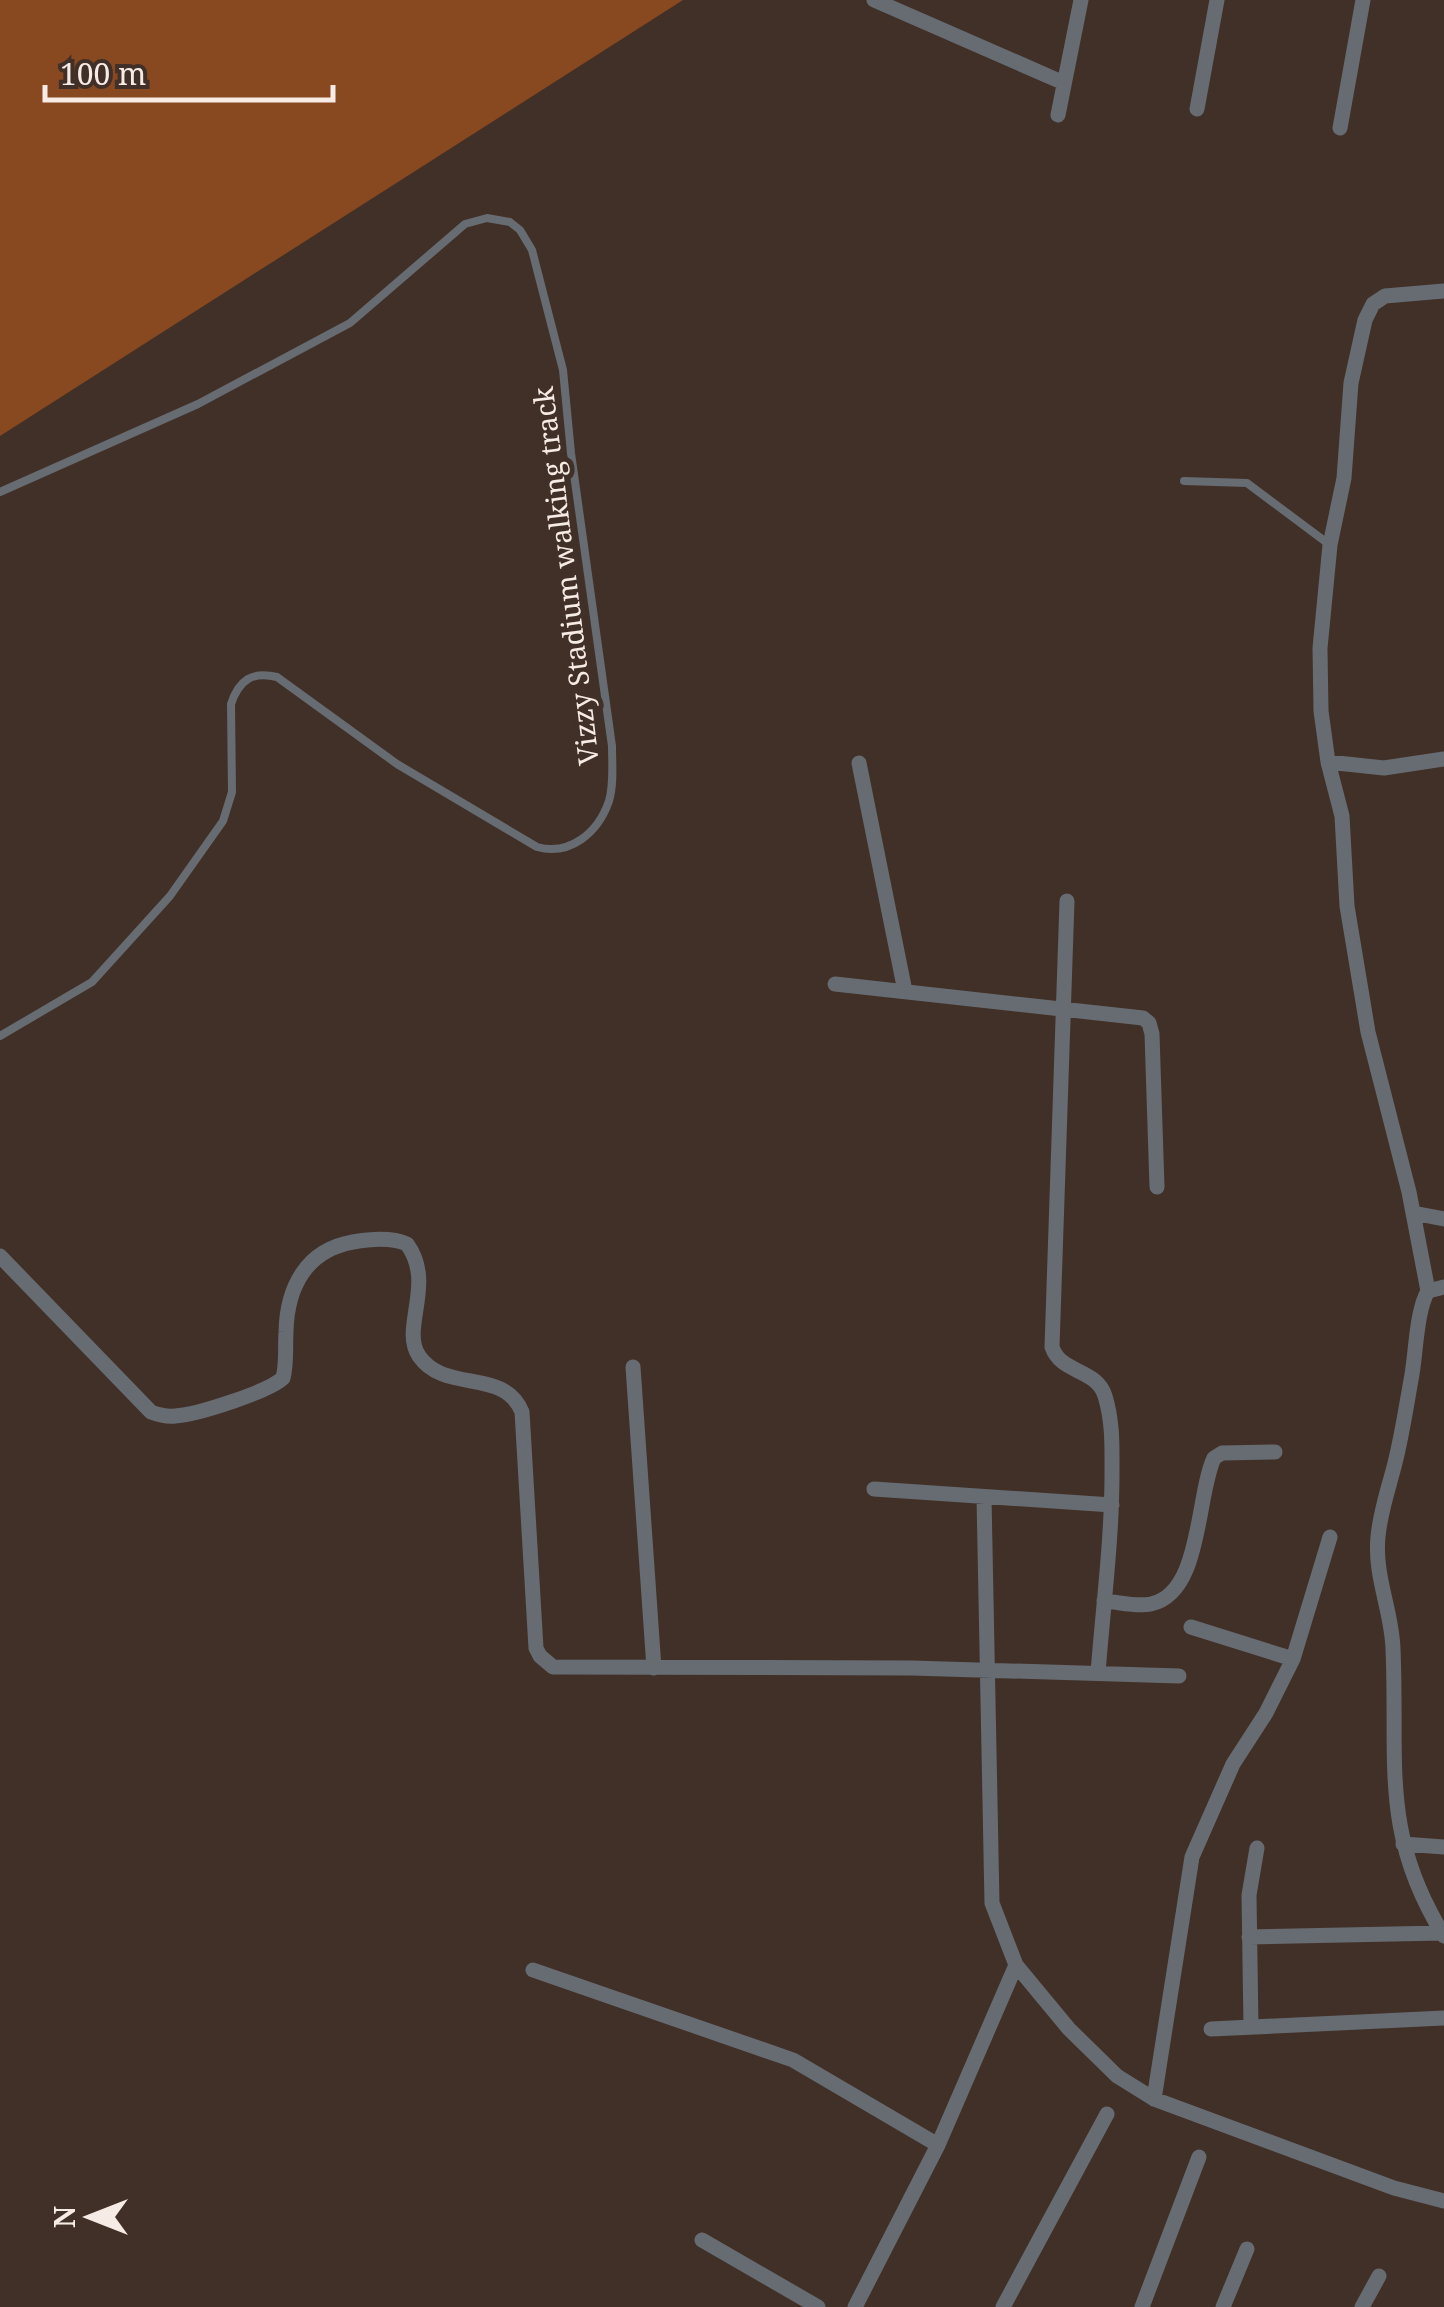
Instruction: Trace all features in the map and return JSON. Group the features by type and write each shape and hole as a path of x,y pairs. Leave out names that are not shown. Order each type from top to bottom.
{"street":[{"path":"874,0 1064,82"},
{"path":"1058,115 1081,0"},
{"path":"1197,109 1218,0"},
{"path":"1340,128 1363,0"},
{"path":"1443,1934 1425,1906 1403,1844 1394,1783 1393,1644 1377,1551 1422,1305 1436,1289 1368,1032 1347,906 1342,816 1328,762 1321,711 1320,648 1330,545 1344,478 1351,383 1368,311 1385,296 1444,291"},
{"path":"1328,762 1384,768 1444,759"},
{"path":"859,762 904,991"},
{"path":"1066,901 1052,1346 1065,1364 1093,1376 1105,1395 1112,1424 1112,1505 1098,1674"},
{"path":"835,984 1129,1015 1148,1023 1152,1034 1156,1187"},
{"path":"1413,1213 1444,1219"},
{"path":"0,1256 150,1412 180,1416 259,1392 283,1378 288,1309 295,1287 313,1258 326,1249 352,1242 387,1239 407,1244 419,1266 420,1298 414,1341 420,1357 447,1376 503,1388 517,1400 522,1412 533,1622 540,1656 554,1667 987,1670 1179,1676"},
{"path":"632,1367 654,1668"},
{"path":"1104,1601 1148,1605 1169,1595 1188,1566 1214,1458 1222,1453 1275,1452"},
{"path":"874,1489 1112,1505"},
{"path":"984,1496 992,1903 1016,1966 1069,2029 1117,2076 1154,2100 1394,2188 1444,2200"},
{"path":"1154,2100 1192,1857 1233,1764 1266,1713 1293,1660 1330,1537"},
{"path":"1191,1627 1293,1660"},
{"path":"1403,1844 1444,1848"},
{"path":"1251,2027 1249,1895 1256,1848"},
{"path":"1249,1937 1443,1934"},
{"path":"854,2307 938,2145 1016,1966"},
{"path":"533,1970 793,2060 938,2145"},
{"path":"1211,2029 1444,2018"},
{"path":"1003,2307 1107,2114"},
{"path":"1142,2307 1199,2157"},
{"path":"702,2240 818,2307"},
{"path":"1222,2307 1247,2249"},
{"path":"1362,2307 1379,2276"}],"lane":[{"name":"Vizzy Stadium walking track","path":"0,492 198,404 350,323 474,219 510,222 532,250 563,370 612,746 609,800 590,832 565,849 552,851 537,847 397,764 278,677 264,674 246,678 231,704 232,792 223,820 170,896 92,982 0,1036"},
{"path":"1184,481 1248,483 1330,545"}],"shaded area":[{"path":"0,0 683,0 0,436"}]}
